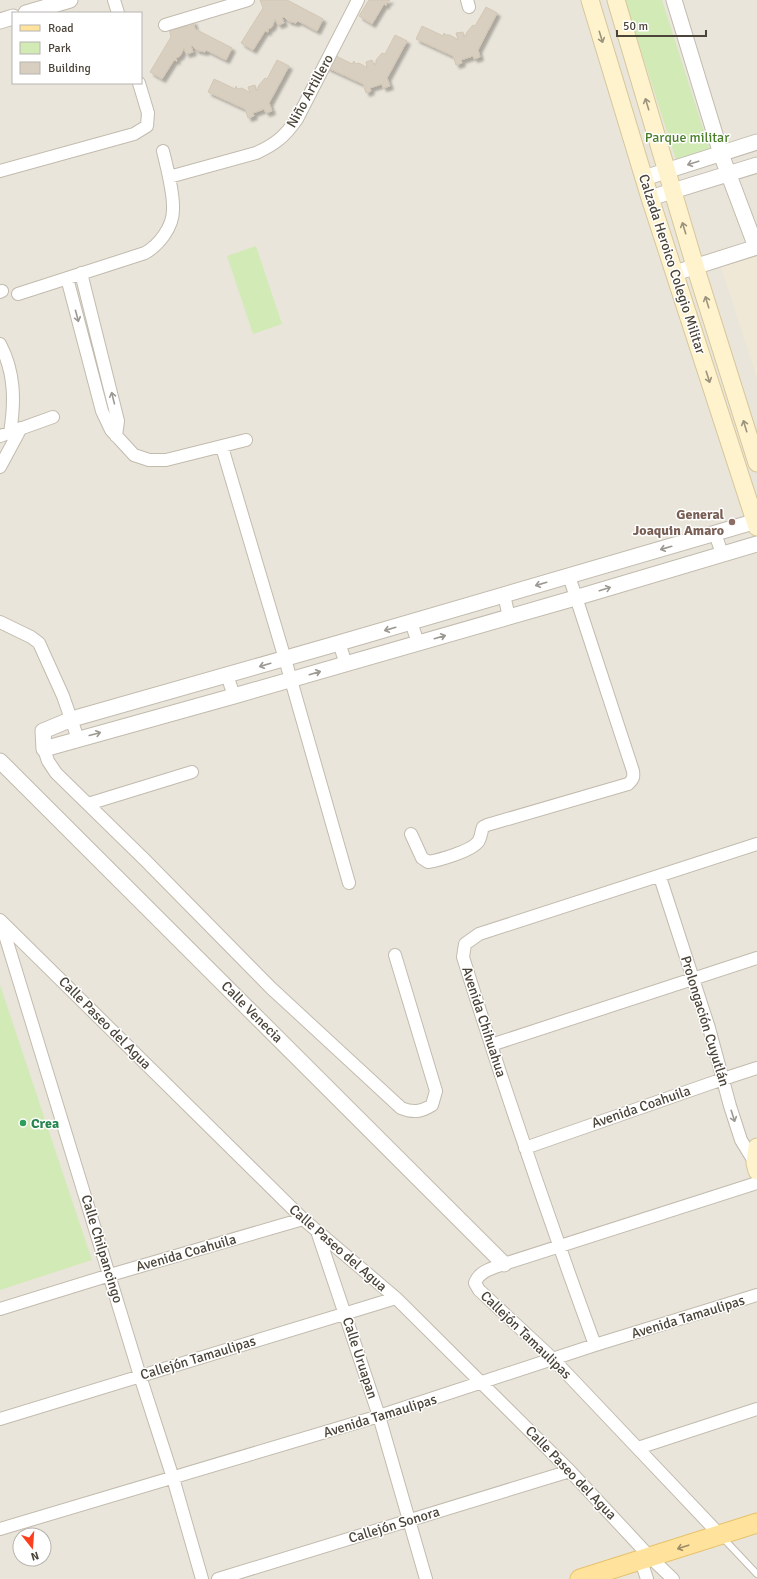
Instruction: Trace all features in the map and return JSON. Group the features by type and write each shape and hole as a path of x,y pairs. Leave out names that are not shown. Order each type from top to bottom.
{"main road":[{"name":"Calzada Heroico Colegio Militar","path":"590,0 650,198 756,523"},
{"name":"Calzada Heroico Colegio Militar","path":"616,0 695,266 757,463"},
{"path":"580,1579 757,1523"}],"street":[{"path":"29,12 70,0"},
{"path":"114,0 118,12"},
{"path":"165,25 248,0"},
{"name":"Niño Artillero","path":"169,177 256,153 268,148 286,134 297,119 358,0"},
{"path":"674,0 721,154 757,247 675,273"},
{"path":"0,21 12,17"},
{"path":"0,171 134,134 147,126 148,113 139,84"},
{"path":"644,178 757,142"},
{"path":"18,294 145,253 153,248 168,228 173,210 169,177 163,151"},
{"path":"650,198 757,165"},
{"path":"81,273 117,415 118,427 116,436"},
{"path":"67,278 102,411 111,430 134,455 149,460 166,460 246,440"},
{"path":"0,344 10,370 14,391 14,412 0,468"},
{"path":"10,432 53,417"},
{"path":"222,446 291,679 349,883"},
{"path":"395,955 436,1091 432,1104 423,1111 409,1112 401,1108 378,1087 271,988 56,773 48,761 44,749 43,731 72,719 285,659 715,533 756,523"},
{"path":"715,533 722,554"},
{"path":"44,749 346,664 757,544"},
{"path":"411,834 422,858 428,862 435,861 471,848 477,844 483,827 487,825 628,784 634,778 633,771 568,576"},
{"path":"504,595 509,617"},
{"path":"0,622 31,637 39,643 63,696 78,739"},
{"path":"411,622 418,643"},
{"path":"339,643 346,664"},
{"path":"227,675 234,696"},
{"name":"Calle Venecia","path":"0,761 504,1264"},
{"path":"88,804 192,772"},
{"name":"Avenida Chihuahua","path":"595,1345 525,1148 491,1044 463,957 465,944 479,934 660,877 757,844"},
{"name":"Prolongación Cuyutlán","path":"660,877 709,1028 741,1140 756,1160"},
{"name":"Calle Paseo del Agua","path":"0,920 303,1219 396,1298 483,1383 570,1471 646,1559 673,1579"},
{"name":"Calle Chilpancingo","path":"0,920 140,1376 173,1478 202,1579"},
{"path":"491,1044 757,958"},
{"name":"Avenida Coahuila","path":"525,1148 723,1078 757,1068"},
{"name":"Callejón Tamaulipas","path":"720,1535 553,1359 479,1290 475,1283 477,1277 486,1271 504,1264 757,1183"},
{"name":"Avenida Coahuila","path":"0,1309 110,1275 303,1219"},
{"name":"Calle Uruapan","path":"317,1231 379,1416 426,1579"},
{"name":"Avenida Tamaulipas","path":"0,1529 379,1416 595,1345 757,1295"},
{"name":"Callejón Tamaulipas","path":"0,1419 396,1298"},
{"path":"638,1448 757,1409"},
{"name":"Callejón Sonora","path":"218,1579 570,1471"},
{"path":"646,1559 647,1579"}],"lane":[{"path":"720,1535 757,1574"}],"shaded area":[{"path":"0,0 757,0 757,1579 0,1579"},
{"path":"757,255 757,378 721,267"}],"green space":[{"name":"Parque militar","path":"625,0 662,0 710,150 676,160"},
{"path":"256,246 282,324 253,334 227,256"},
{"name":"Crea","path":"0,985 92,1260 0,1290"}],"building":[{"path":"260,0 287,0 323,19 317,31 298,21 296,23 288,21 284,17 282,18 284,23 278,25 275,19 272,27 268,29 268,32 265,31 253,50 241,43 263,8"},
{"path":"369,0 390,0 386,3 386,6 384,4 372,24 359,16"},
{"path":"486,7 497,13 478,50 480,57 474,59 473,56 461,60 462,63 456,65 453,56 416,39 422,26 443,36 444,33 446,35 450,35 458,40 456,33 463,32 464,37 466,36 467,32 473,25 475,26"},
{"path":"193,21 195,29 232,48 226,60 206,50 205,52 196,50 193,46 191,46 193,52 186,54 184,48 180,56 176,58 177,61 174,60 162,79 150,72 171,37 169,28 175,26 175,29 187,26 186,23"},
{"path":"395,35 407,41 387,78 390,86 383,88 382,84 370,88 371,91 366,93 363,84 326,67 332,54 352,64 354,61 355,64 359,63 367,68 366,62 372,60 374,65 376,65 376,60 382,53 385,54"},
{"path":"277,60 289,66 269,103 272,111 266,113 264,109 253,113 254,116 248,118 245,109 208,92 214,79 235,89 236,86 237,89 242,88 250,93 248,87 255,85 256,90 258,90 259,85 265,78 267,79"}],"place":[{"name":"General Joaquin Amaro","path":"732,522"},
{"name":"Crea","path":"23,1123"}]}
